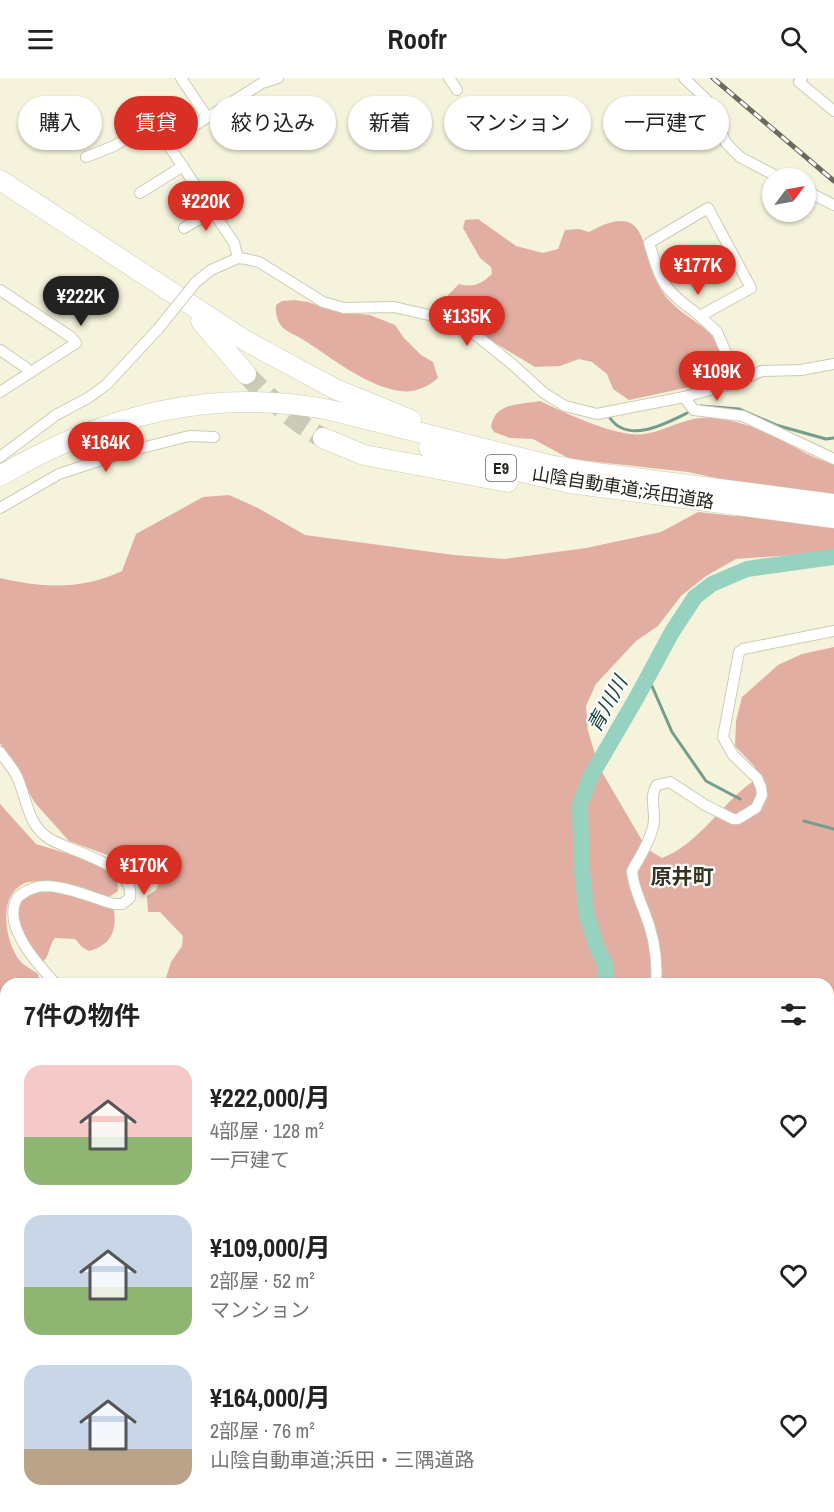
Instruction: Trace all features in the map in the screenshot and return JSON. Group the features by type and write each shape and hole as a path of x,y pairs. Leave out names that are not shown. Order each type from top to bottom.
{"highway":[{"path":"0,180 246,341 335,388 458,439 508,455"},
{"path":"161,285 206,326 246,374"},
{"name":"E9","path":"0,476 58,444 98,428 148,413 204,403 312,411"},
{"name":"山陰自動車道;浜田道路","path":"312,411 508,455 596,473 755,500 834,518"},
{"name":"山陰自動車道;浜田道路","path":"312,411 519,473 570,483 695,500 834,504"},
{"path":"323,438 364,455 532,486 612,496 695,500"}],"street":[{"path":"181,78 207,117"},
{"path":"247,78 253,88"},
{"path":"198,123 262,82 278,78"},
{"path":"449,78 457,90"},
{"path":"684,78 707,100 726,143 740,158 762,169"},
{"path":"798,79 834,111"},
{"path":"86,157 114,146"},
{"path":"172,150 234,243 238,258"},
{"path":"140,193 183,166"},
{"path":"816,197 834,205"},
{"path":"700,316 752,288 708,208 649,243 659,276 671,294 717,332 738,380"},
{"path":"184,228 213,211"},
{"path":"0,457 56,415 88,398 106,385 158,329 196,282 211,270 238,258 259,262 323,302 344,308 394,308 433,316 476,335 544,393 565,406 597,414 684,397 762,371 801,370 834,364"},
{"path":"0,291 71,337 76,343 0,392"},
{"path":"0,350 30,373"},
{"path":"684,397 694,410 743,416 830,457"},
{"path":"0,508 70,470 126,452 189,436 214,437"},
{"path":"657,978 658,965 655,943 638,896 632,871 645,852 653,830 655,814 653,790 657,785 670,782 705,805 733,819 738,819 756,808 762,795 757,778 733,755 723,737 739,652 743,649 834,631"},
{"path":"0,752 18,779 30,816 41,832 50,840 111,866 123,875 131,889 130,898 122,904 44,886 32,888 13,901 9,916 15,937 26,954 50,978"}],"shaded area":[{"path":"478,219 516,246 543,253 558,249 565,230 579,229 589,232 616,221 632,224 643,239 653,274 663,293 675,307 708,331 720,348 724,361 724,375 718,381 629,400 613,389 607,374 592,362 579,359 560,366 535,367 455,319 445,310 448,295 459,284 469,286 477,284 492,274 491,267 480,258 463,228 465,220"},
{"path":"294,300 348,313 370,315 395,325 421,355 433,362 438,378 420,389 400,391 361,377 282,327 277,316 276,305 282,301"},
{"path":"540,401 592,424 633,434 652,432 693,419 728,420 763,431 822,461 829,463 834,460 834,552 736,559 706,576 681,596 658,626 636,641 596,684 586,706 588,731 599,767 647,849 662,858 675,852 698,834 740,791 752,782 755,767 735,746 736,721 742,697 778,665 802,654 834,647 834,978 166,978 171,962 182,946 183,936 160,912 148,912 147,896 156,890 159,882 110,856 69,841 35,803 0,743 0,578 31,584 62,585 92,582 107,577 122,571 136,534 203,497 229,495 258,508 305,535 454,555 504,559 586,548 661,532 698,512 734,516 753,514 753,486 688,472 570,459 533,439 510,438 494,432 491,427 497,413 516,404"},
{"path":"0,804 36,844 79,857 108,870 117,879 118,891 109,897 38,881 26,882 16,889 11,896 6,913 10,941 19,960 38,974 39,978 0,978"},
{"path":"52,890 74,895 114,910 113,931 103,945 89,951 75,939 55,938 44,961 33,955 13,911 29,894"}],"waterway":[{"path":"701,406 739,409 776,425 826,439 834,438"},
{"path":"610,418 618,426 636,431 658,426 687,413"},
{"name":"青川川","path":"605,978 606,966 587,916 582,870 580,805 591,776 672,632 695,597 712,584 747,569 834,557"},
{"path":"648,677 672,732 706,781 740,799"},
{"path":"804,821 834,829"}],"tunnel":[{"path":"246,374 282,409 323,438"}],"railway":[{"path":"713,78 834,181"}],"district":[{"name":"原井町","path":"682,877"}]}
